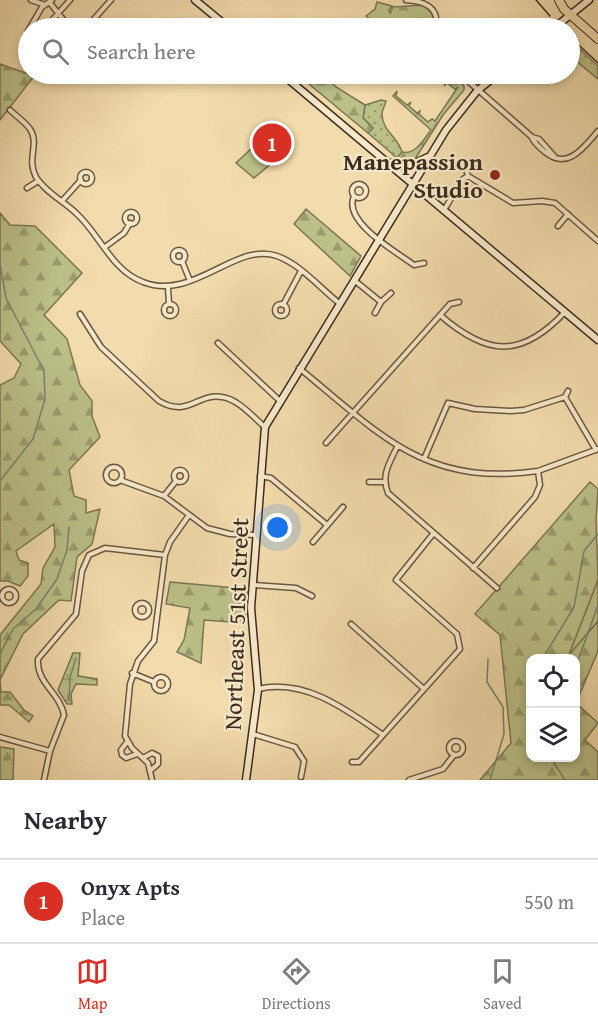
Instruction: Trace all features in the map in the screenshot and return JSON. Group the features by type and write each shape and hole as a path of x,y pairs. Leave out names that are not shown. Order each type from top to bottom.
{"highway":[{"path":"559,0 574,18"},
{"path":"580,24 598,39"}],"main road":[{"path":"195,0 217,18"},
{"path":"566,18 588,1"},
{"path":"294,84 598,340"},
{"name":"Northeast 51st Street","path":"246,780 258,690 251,614 265,427 279,400 452,120 485,84"},
{"path":"387,162 409,166 430,155"}],"street":[{"path":"31,0 49,3 61,18"},
{"path":"54,18 70,0"},
{"path":"95,18 111,0"},
{"path":"406,0 423,2 432,8 437,18"},
{"path":"38,18 49,3"},
{"path":"471,84 532,137 539,139 555,157 562,159 577,155 598,131"},
{"path":"10,110 26,124 33,135 32,165 38,181 91,228 117,264 131,276 142,282 168,288 255,255 279,256 339,303"},
{"path":"466,170 468,176 513,203 548,201 568,214 598,241"},
{"path":"444,210 463,179 468,176"},
{"path":"62,201 81,180"},
{"path":"27,188 38,181"},
{"path":"354,196 352,205 366,232 414,265 424,263"},
{"path":"558,226 568,214"},
{"path":"105,247 124,233 130,223"},
{"path":"182,261 190,281"},
{"path":"283,305 301,271"},
{"path":"354,280 381,302"},
{"path":"168,288 170,304"},
{"path":"375,313 381,302 391,293"},
{"path":"326,442 450,304 459,302"},
{"path":"440,315 470,338 495,346 509,346 540,336 565,312"},
{"path":"80,314 101,347 159,401 170,407 184,408 214,396 224,397 232,400 265,427"},
{"path":"218,344 279,400"},
{"path":"299,368 397,447 424,459 466,472 501,475 538,471 597,449 565,397"},
{"path":"448,403 475,409 511,411 539,406 565,397 568,391"},
{"path":"424,459 448,403 446,398"},
{"path":"397,447 384,474 384,482 394,501 497,588"},
{"path":"120,480 120,470 115,467 108,470 106,477 109,481 114,483 120,480 164,496 217,532 256,535"},
{"path":"473,568 535,497 540,485 538,471"},
{"path":"260,476 271,478 327,525"},
{"path":"164,496 176,481"},
{"path":"369,482 384,482"},
{"path":"313,542 343,507"},
{"path":"152,780 151,770 128,742 125,730 132,673 154,641 165,555 170,542 189,515"},
{"path":"352,762 359,762 425,690 461,644 457,634 393,580 433,534"},
{"path":"44,780 50,751 64,715 59,701 41,677 37,668 38,659 76,614 82,571 89,555 105,548 165,555"},
{"path":"253,585 296,588 312,596"},
{"path":"149,611 158,612"},
{"path":"351,624 425,690"},
{"path":"132,673 154,682"},
{"path":"258,690 281,685 329,700 383,735"},
{"path":"252,734 295,747 304,761 301,777"},
{"path":"0,737 50,751"},
{"path":"128,742 121,750 122,755 129,758 136,754"},
{"path":"142,758 150,753 158,756 158,764 151,770"},
{"path":"409,780 443,769 454,755"}],"green space":[{"path":"377,2 392,6 390,13 393,7 425,5 434,18 368,18 366,16 375,9"},
{"path":"580,49 598,66 598,79 580,64"},
{"path":"0,64 18,70 18,84 28,84 0,120"},
{"path":"309,84 333,84 365,105 363,118 373,128 368,133"},
{"path":"448,84 464,86 464,90 443,115 415,159 406,162 397,158 402,152 415,149 431,130 393,96 397,91 396,96 407,105 411,102 409,106 417,113 420,111 419,114 428,122 432,119 435,121 458,87 455,89"},
{"path":"381,100 386,101 382,114 387,130 402,152 397,158 368,133 370,125 363,118 365,105"},
{"path":"254,146 273,162 254,178 236,163"},
{"path":"306,209 361,256 350,276 294,224"},
{"path":"0,213 10,225 35,226 82,273 44,315 67,339 80,385 92,401 92,416 100,437 69,470 74,496 86,500 86,513 100,509 92,544 77,557 71,601 59,600 23,634 0,680 0,635 41,584 43,568 55,547 54,524 16,551 19,560 28,563 28,576 20,586 8,581 0,581 0,385 14,378 21,364 0,341"},
{"path":"590,482 598,489 596,520 598,580 570,653 598,621 598,651 580,694 580,654 526,654 526,762 580,762 580,707 598,723 585,740 598,752 598,780 480,780 511,743 500,635 475,614"},
{"path":"598,580 598,621 569,654"},
{"path":"170,582 247,589 245,623 204,620 201,663 177,652 184,640 190,608 166,604"},
{"path":"73,653 80,653 78,676 97,679 97,685 76,684 71,694 72,704 67,704 58,690"},
{"path":"0,680 1,692 10,692 24,710 33,716 29,722 9,705 0,705"},
{"path":"0,747 14,749 13,780 0,780"}],"waterway":[{"path":"0,264 6,298 44,371 45,399 33,439 0,481"},
{"path":"0,654 13,629 36,609 57,579 67,550 69,527"},
{"path":"545,654 574,607 584,551 598,534"},
{"path":"580,655 598,605"},
{"path":"69,700 70,677 76,658"},
{"path":"488,659 487,682 503,707 504,734 490,780"},
{"path":"554,762 565,780"}],"tram line":[{"path":"536,0 550,16"},
{"path":"580,46 598,63"}],"place":[{"name":"Onyx Apts","path":"272,143"},
{"name":"Manepassion Studio","path":"495,175"}]}
